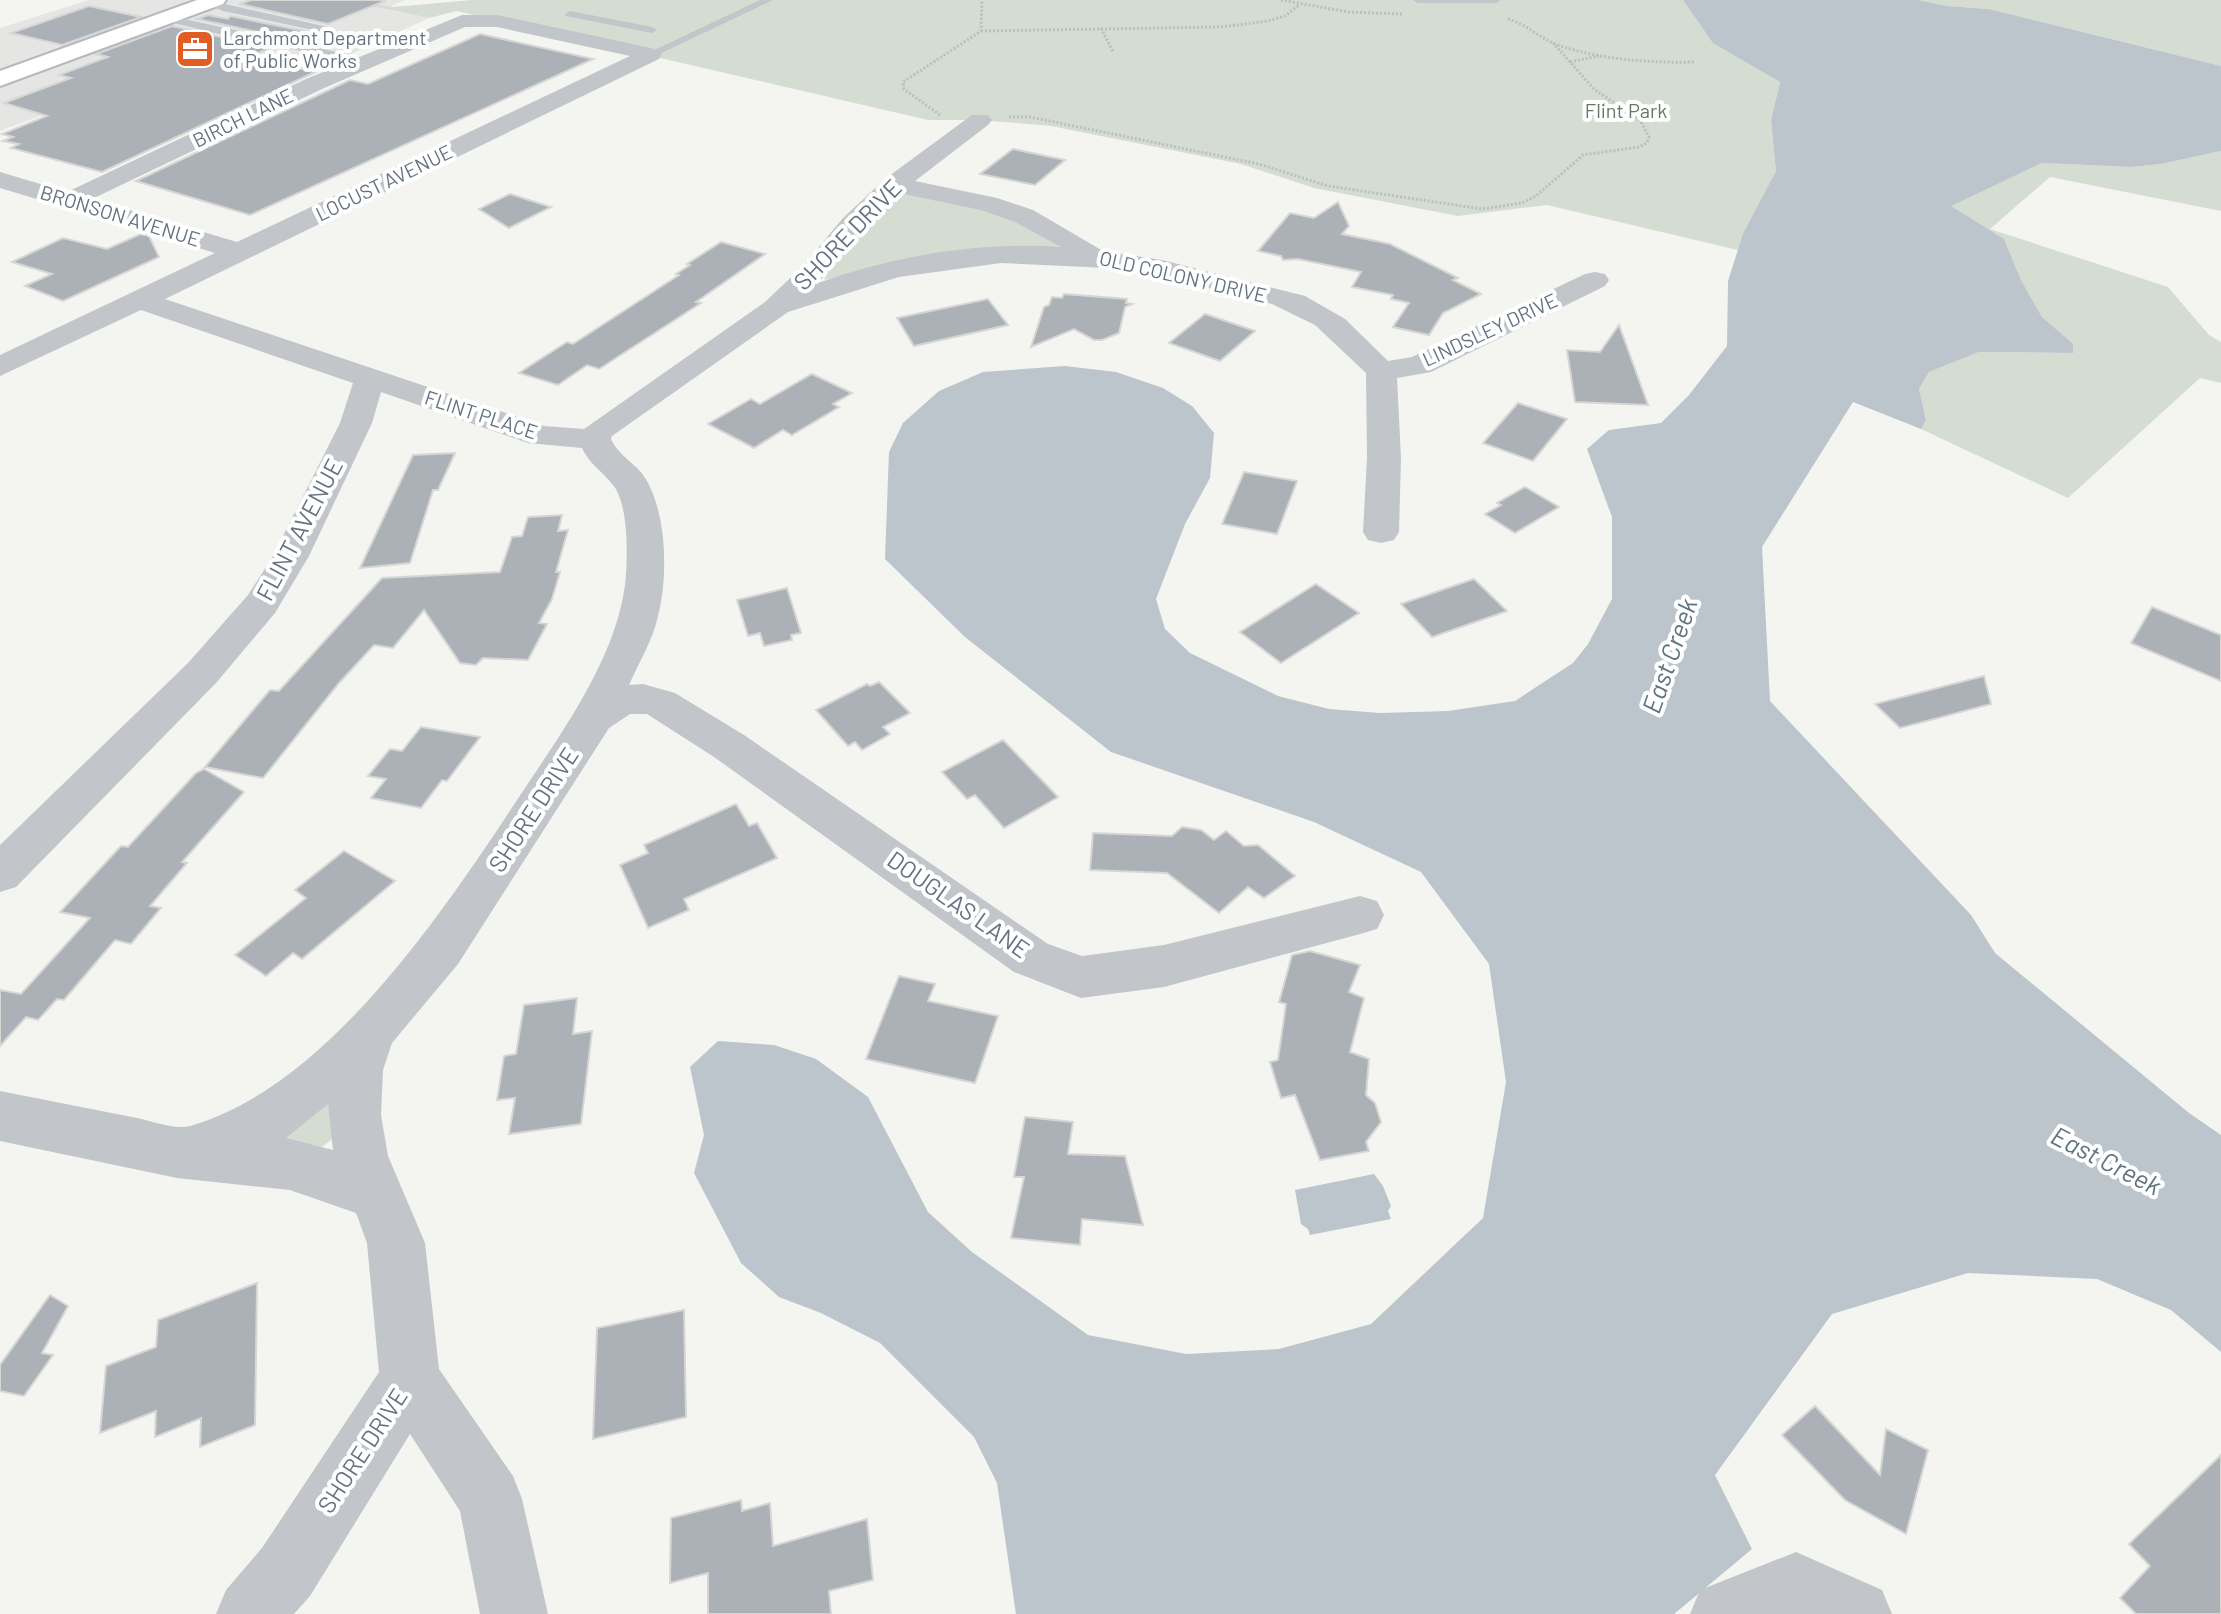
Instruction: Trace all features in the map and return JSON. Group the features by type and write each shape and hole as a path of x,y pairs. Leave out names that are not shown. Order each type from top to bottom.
{"main road":[{"path":"0,79 209,1"}],"street":[{"name":"BIRCH LANE","path":"68,201 369,60 469,20 567,25 652,42"},
{"name":"LOCUST AVENUE","path":"0,367 240,252 652,42"},
{"name":"SHORE DRIVE","path":"250,1614 286,1572 410,1379 396,1243 361,1156 354,1115 357,1070 370,1032 441,950 594,717 639,618 644,581 643,521 631,483 602,456 594,439 609,423 775,308 814,271 852,224 894,184 980,120"},
{"name":"BRONSON AVENUE","path":"0,180 240,252"},
{"path":"894,184 988,204 1024,216 1100,256"},
{"name":"OLD COLONY DRIVE","path":"775,308 834,285 929,261 1023,254 1100,256 1208,279 1317,313 1381,371"},
{"name":"LINDSLEY DRIVE","path":"1381,371 1420,365 1595,280"},
{"path":"140,300 370,378"},
{"path":"1381,371 1384,458 1381,532"},
{"name":"FLINT PLACE","path":"370,378 540,436 594,439"},
{"name":"FLINT AVENUE","path":"0,874 202,673 262,604 291,556 349,436 370,378"},
{"name":"DOUGLAS LANE","path":"639,618 636,671 683,718"},
{"name":"DOUGLAS LANE","path":"594,717 620,701 643,698 661,703 729,746 1031,958 1081,977 1164,966 1360,915"},
{"path":"177,1152 213,1146 247,1132 287,1107 370,1032"},
{"path":"0,1116 177,1152 290,1164 326,1174 378,1195"},
{"path":"410,1379 490,1499 514,1614"},
{"path":"1724,1614 1796,1586 1858,1614"}],"lane":[{"name":"LOCUST AVENUE","path":"652,42 768,0"},
{"path":"1418,0 1496,0"},
{"path":"209,1 223,8 332,31"},
{"path":"165,18 252,39 369,60"},
{"path":"567,25 599,20"},
{"path":"567,25 599,20 652,42"}],"path":[{"path":"981,31 982,0"},
{"path":"1281,0 1348,12 1401,14"},
{"path":"1299,5 1285,16 1245,25 981,31 903,82 904,89 939,115 980,120 1030,117 1259,164 1328,186 1482,209 1522,203 1536,196 1583,155 1647,143 1647,130 1640,120 1595,90 1553,43 1531,26 1501,18"},
{"path":"1101,28 1113,52"},
{"path":"1553,43 1600,56 1695,62"},
{"path":"1570,62 1600,56"}],"shaded area":[{"path":"89,0 186,0 210,3 219,0 405,0 385,9 429,18 222,114 87,98 0,131 0,28"}],"green space":[{"name":"Flint Park","path":"343,0 393,7 472,0 1683,0 1714,43 1780,82 1771,120 1776,171 1738,250 1547,205 1458,216 1314,188 1241,164 1051,126 979,120 928,120 457,11 429,18"},
{"path":"1918,0 2221,0 2221,66 1989,9"},
{"path":"2221,151 2221,211 2050,177 1990,229 2168,287 2209,335 2221,342 2221,383 2200,378 2068,498 1921,429 1926,420 1919,389 1929,372 1979,352 2072,353 2072,344 2042,317 2021,280 2004,239 1950,206 2042,163 2131,167"},
{"path":"902,191 1003,211 1067,246 885,265 824,280 858,231"},
{"path":"327,1100 335,1137 316,1151 289,1150 283,1128"}],"water":[{"name":"East Creek","path":"1683,0 1918,0 1989,9 2221,66 2221,151 2131,167 2042,163 1951,206 2004,239 2021,280 2042,317 2073,344 2073,353 1979,352 1929,372 1919,389 1926,420 1921,429 1853,402 1762,547 1770,701 1971,915 1995,953 2189,1113 2221,1135 2221,1352 2171,1310 2097,1279 1968,1273 1832,1314 1715,1475 1752,1549 1674,1614 1016,1614 997,1483 974,1437 880,1343 821,1313 779,1297 741,1263 694,1173 704,1135 690,1067 718,1041 774,1045 816,1059 868,1097 928,1212 972,1252 1088,1335 1186,1354 1279,1349 1371,1324 1483,1218 1506,1082 1489,964 1421,872 1314,822 1111,752 965,637 885,559 889,452 903,423 939,391 983,372 1065,366 1116,372 1163,388 1192,406 1214,433 1210,478 1185,524 1156,599 1165,629 1190,653 1278,696 1329,709 1380,713 1448,711 1515,701 1573,663 1588,644 1612,599 1612,517 1587,449 1609,430 1661,423 1689,395 1727,346 1728,281 1743,234 1776,171 1771,120 1780,82 1713,43"},
{"path":"1374,1174 1391,1206 1388,1211 1391,1219 1310,1235 1301,1224 1295,1190"}],"building":[{"path":"251,0 385,1 328,24 240,4"},
{"path":"89,6 141,17 62,45 11,33"},
{"path":"208,15 228,19 230,16 309,32 292,39 197,19"},
{"path":"172,26 270,48 249,57 315,72 102,172 11,148 19,144 3,141 13,137 2,134 47,116 4,103 71,78 59,75 108,57 96,54"},
{"path":"480,34 593,59 250,215 136,181 350,80 368,84"},
{"path":"1013,149 1065,160 1035,185 980,174"},
{"path":"510,194 551,207 509,228 479,209"},
{"path":"1338,202 1349,226 1342,234 1390,244 1458,278 1453,280 1481,294 1443,313 1429,335 1393,327 1409,303 1391,299 1393,295 1352,287 1361,272 1298,259 1283,260 1281,256 1258,251 1290,213 1314,218"},
{"path":"141,234 149,236 159,257 63,301 25,286 52,274 12,262 63,238 107,249"},
{"path":"721,242 765,254 696,302 701,303 599,369 587,365 558,385 519,373 567,342 573,344 679,275 676,274 690,265 687,264"},
{"path":"1064,294 1127,299 1126,303 1132,304 1125,307 1119,333 1094,340 1074,329 1031,347 1044,307 1049,305 1052,297 1062,298"},
{"path":"988,299 1008,325 914,346 897,318"},
{"path":"1205,314 1255,331 1220,361 1169,343"},
{"path":"1619,325 1648,405 1575,402 1567,350 1600,352"},
{"path":"812,374 852,393 833,404 839,407 792,435 783,430 754,448 708,424 751,399 760,404"},
{"path":"1518,403 1567,419 1533,461 1483,443"},
{"path":"455,453 438,490 433,490 410,563 360,568 413,455"},
{"path":"1244,472 1297,481 1277,534 1222,524"},
{"path":"1525,487 1559,507 1515,533 1485,514 1501,505 1497,503"},
{"path":"562,515 558,531 568,530 556,572 560,572 552,599 539,623 547,624 528,660 483,658 476,665 460,663 424,610 393,648 374,645 339,683 263,778 205,767 270,690 279,691 382,578 500,572 512,537 522,536 528,517"},
{"path":"1474,579 1507,611 1432,637 1401,604"},
{"path":"1316,584 1359,613 1281,663 1240,632"},
{"path":"787,588 801,633 791,635 792,640 764,646 760,633 748,636 737,600"},
{"path":"2152,607 2221,635 2221,681 2131,643"},
{"path":"1984,676 1991,704 1900,728 1875,704"},
{"path":"879,682 910,713 883,727 890,734 862,750 855,742 848,746 816,710 867,684 870,686"},
{"path":"421,727 480,737 447,781 442,780 421,808 371,798 386,779 368,776 390,749 402,751"},
{"path":"1003,740 1058,797 1004,828 975,795 967,799 942,772"},
{"path":"204,769 244,792 182,862 187,863 150,906 161,908 131,944 115,940 64,1000 57,999 38,1020 26,1017 0,1046 0,990 21,994 90,918 60,912 121,846 128,847 196,773"},
{"path":"736,804 749,826 757,823 777,858 684,899 689,910 648,928 620,865 648,853 644,845"},
{"path":"1182,827 1201,830 1214,840 1226,831 1244,846 1258,845 1295,876 1264,898 1248,887 1219,913 1167,873 1090,870 1093,833 1172,836"},
{"path":"344,851 395,881 302,959 293,953 266,976 235,955 306,898 295,890"},
{"path":"1310,951 1360,965 1349,992 1364,998 1350,1052 1369,1059 1366,1095 1375,1103 1381,1122 1366,1142 1369,1151 1320,1160 1295,1095 1281,1098 1270,1062 1278,1060 1286,1004 1279,1002 1292,955"},
{"path":"899,976 935,984 928,1001 998,1016 975,1083 866,1059"},
{"path":"577,998 573,1034 592,1031 581,1124 509,1134 515,1098 497,1100 504,1056 516,1054 524,1005"},
{"path":"1025,1117 1073,1122 1068,1154 1125,1156 1143,1225 1082,1219 1080,1245 1011,1238 1024,1177 1014,1177"},
{"path":"257,1283 255,1425 200,1447 201,1418 155,1437 156,1411 100,1433 106,1366 156,1347 158,1320"},
{"path":"50,1295 68,1306 42,1353 53,1355 24,1396 0,1391 0,1365"},
{"path":"684,1310 686,1417 593,1439 597,1328"},
{"path":"1815,1406 1880,1475 1886,1429 1928,1450 1906,1534 1845,1500 1782,1435"},
{"path":"2221,1455 2221,1614 2136,1614 2120,1598 2150,1566 2129,1544"},
{"path":"741,1500 742,1511 770,1503 773,1546 867,1519 873,1580 829,1591 831,1614 708,1614 708,1573 670,1583 671,1518"}],"place":[{"name":"Larchmont Department of Public Works","path":"195,49"}]}
